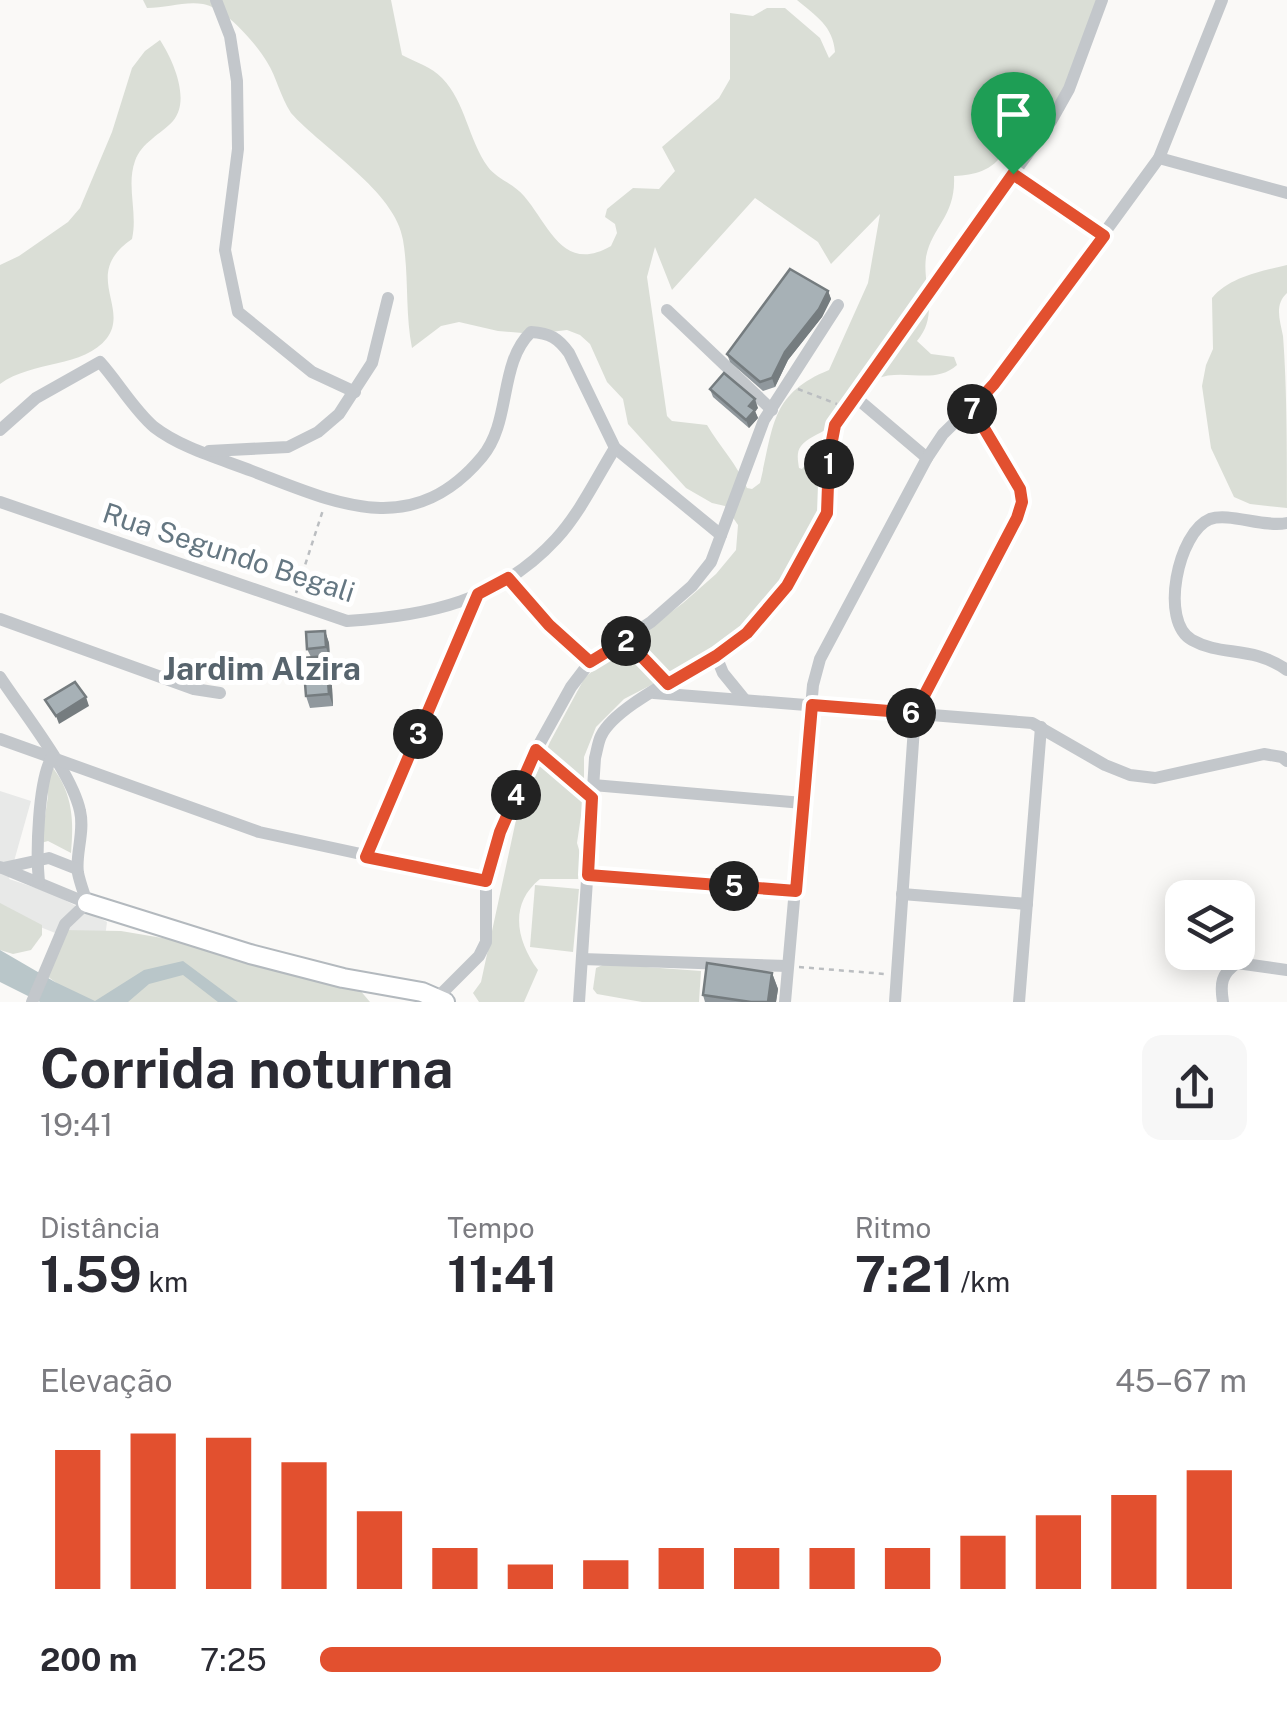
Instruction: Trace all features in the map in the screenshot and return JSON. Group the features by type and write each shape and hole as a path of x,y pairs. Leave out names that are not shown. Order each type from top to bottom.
{"street":[{"path":"216,0 230,36 237,81 238,149 225,250 238,312 312,372 355,392"},
{"path":"579,1002 595,758 602,734 615,718 747,633 774,604 827,513 829,456 835,425 1051,122 1069,89 1102,0"},
{"path":"784,1002 812,705 820,660 943,434 994,384 1159,158 1222,0"},
{"path":"1159,158 1287,193"},
{"path":"1013,174 1104,236"},
{"path":"202,452 288,447 318,432 339,414 372,363 388,298"},
{"path":"2,867 39,882 82,908 343,978 422,992 441,1000 479,956 486,942 486,881 500,832 536,750 571,688 590,662 626,640 692,586 711,562 764,420 838,305"},
{"path":"667,310 772,410"},
{"path":"0,430 36,398 100,362 154,427 202,452 326,499 370,510 404,506 434,498 485,454 505,404 518,344 532,332 548,333 569,352 615,448 721,535"},
{"path":"854,396 927,458"},
{"path":"895,1002 915,713 1022,502 1020,489 972,408"},
{"name":"Rua Segundo Begali","path":"0,502 346,621 423,614 478,594 526,567 559,536 615,448"},
{"path":"1287,524 1208,520 1193,534 1175,588 1176,623 1184,635 1197,643 1264,655 1287,670"},
{"path":"366,857 478,594"},
{"path":"0,620 194,689 220,693"},
{"path":"716,656 722,673 745,700"},
{"path":"0,677 75,794 81,815 77,869 82,908"},
{"path":"652,693 1032,723 1105,765 1130,775 1155,778 1264,754 1287,761"},
{"path":"1020,1002 1041,727"},
{"path":"0,739 259,832 486,881"},
{"path":"39,882 43,773 52,757"},
{"path":"593,791 803,803"},
{"path":"2,867 49,858 77,869"},
{"path":"588,875 796,891"},
{"path":"902,894 1027,904"},
{"path":"32,1002 65,924 82,908"},
{"path":"582,960 787,966"},
{"path":"1223,1002 1220,984 1227,970 1237,964 1287,970"}],"path":[{"path":"802,390 836,403"},
{"path":"292,603 326,499"},
{"path":"508,578 549,625 590,662"},
{"path":"626,640 668,684"},
{"path":"536,750 593,791"},
{"path":"787,966 896,974"}],"shaded area":[{"path":"143,0 391,0 402,55 442,78 457,99 488,167 524,196 559,242 581,254 611,246 617,233 615,224 605,217 607,209 633,188 659,189 675,171 662,147 719,98 730,79 730,13 753,16 767,8 785,8 820,38 829,58 835,52 831,35 797,0 1108,0 1082,48 1064,110 1054,122 1042,127 1003,129 999,141 1004,152 994,164 976,173 954,176 948,211 926,257 928,321 917,341 931,354 954,357 957,365 938,374 876,379 827,429 799,448 799,468 810,459 818,459 826,494 823,511 772,599 694,663 624,699 596,727 584,757 584,795 577,843 582,860 578,879 540,879 530,889 520,911 521,935 538,970 524,1002 479,1002 473,993 481,982 516,820 550,742 585,677 716,574 736,550 738,525 725,506 686,488 628,424 623,399 607,382 590,344 580,335 567,330 534,334 498,331 459,322 441,326 412,348 403,240 387,205 291,113 262,54 230,19 203,4 147,8","holes":["755,198 818,242 831,264 880,214 868,283 829,370 810,379 785,401 772,429 760,483 747,488 707,425 672,421 667,416 647,277 655,247 672,290"]},
{"path":"160,40 175,69 180,102 173,121 146,144 135,161 132,239 117,252 108,278 113,326 97,348 0,384 0,265 68,222 80,208 112,132 132,68"},
{"path":"1287,265 1287,293 1279,313 1285,377 1287,508 1250,504 1234,497 1211,448 1202,386 1213,349 1212,298 1237,280"},
{"path":"53,768 71,809 71,853 48,841 41,843 48,796 46,774"},
{"path":"0,791 31,801 9,879 51,893 107,922 103,952 0,911"},
{"path":"535,885 579,889 573,952 530,947"},
{"path":"0,903 42,925 42,935 31,950 13,954 0,950"},
{"path":"63,930 121,931 186,942 359,989 370,1002 90,1002 43,973"},
{"path":"0,950 95,1001 144,970 183,961 238,1002 218,1002 183,975 149,984 128,1002 40,1002 0,982"},
{"path":"605,964 701,971 699,1002 642,1002 597,994 593,989 596,968"}],"building":[{"path":"790,269 828,291 819,309 785,352 772,378 760,382 727,354"},
{"path":"724,373 755,399 749,406 755,410 746,420 710,389"},
{"path":"325,631 326,647 307,649 306,632"},
{"path":"326,656 329,694 306,696 303,658"},
{"path":"75,682 86,697 56,716 45,700"},
{"path":"707,963 772,973 768,1002 703,995"}],"district":[{"name":"Jardim Alzira","path":"262,668"}],"route":[{"path":"1013,174 1104,236 972,408 1020,489 1022,502 915,713 812,705 796,891 588,875 592,798 536,750 500,832 486,881 366,857 478,594 508,578 549,625 590,662 626,640 668,684 716,656 761,620 787,586 827,513 829,456 835,425 1013,174"}]}
